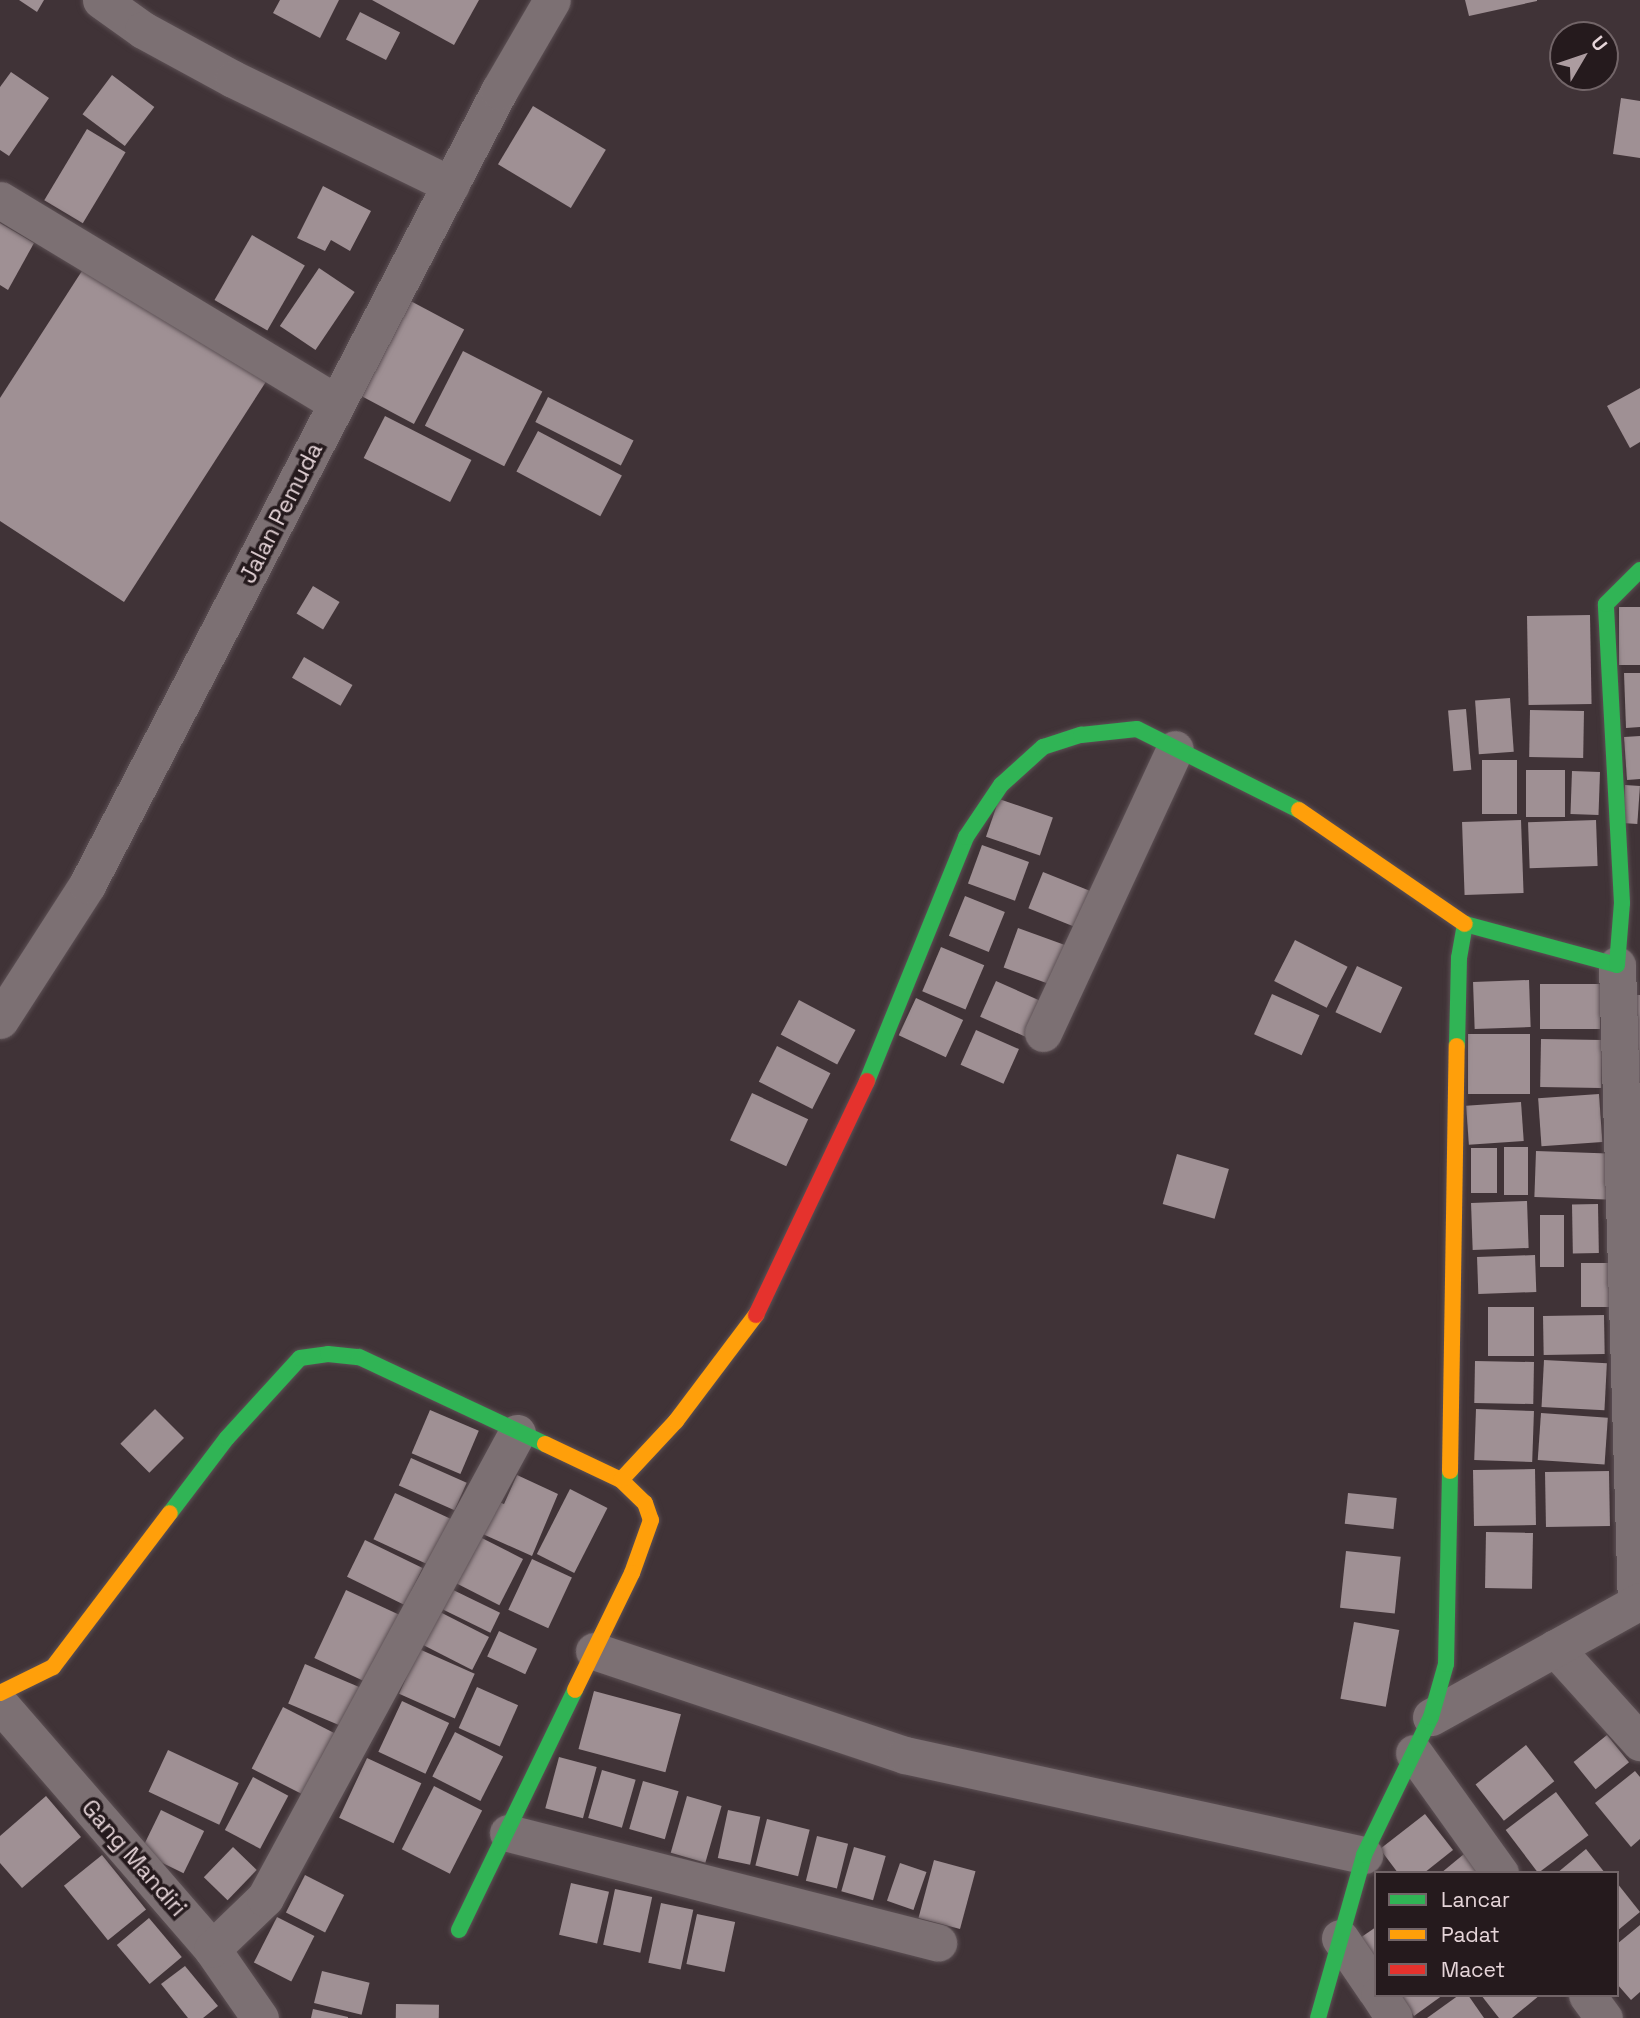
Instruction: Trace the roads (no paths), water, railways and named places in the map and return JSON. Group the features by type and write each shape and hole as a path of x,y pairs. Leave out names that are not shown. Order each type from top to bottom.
{"street":[{"path":"101,0 143,30 233,79 451,185"},
{"name":"Jalan Pemuda","path":"0,1020 87,886 451,185 551,0"},
{"path":"0,200 337,404"},
{"path":"1431,1717 1638,1602 1617,965 1622,903 1606,604 1640,570"},
{"path":"621,1480 676,1420 755,1317 852,1117 965,837 1001,785 1043,747 1081,735 1137,729 1312,817 1465,924 1617,965"},
{"path":"1043,1033 1175,749"},
{"path":"1318,2018 1364,1855 1431,1717 1446,1664 1459,972 1465,924"},
{"path":"0,1693 54,1667 227,1437 300,1357 328,1354 359,1357 474,1408 517,1433 621,1480 645,1503 651,1520 594,1651 459,1930"},
{"path":"212,1949 265,1898 517,1433"},
{"path":"1555,1648 1640,1742"},
{"path":"594,1651 905,1755 1364,1855"},
{"name":"Gang Mandiri","path":"0,1704 212,1949 260,2018"},
{"path":"1414,1753 1499,1871"},
{"path":"508,1833 938,1943"},
{"path":"1340,1938 1374,1987"},
{"path":"1380,1997 1394,2018"},
{"path":"1588,1997 1604,2018"}]}
